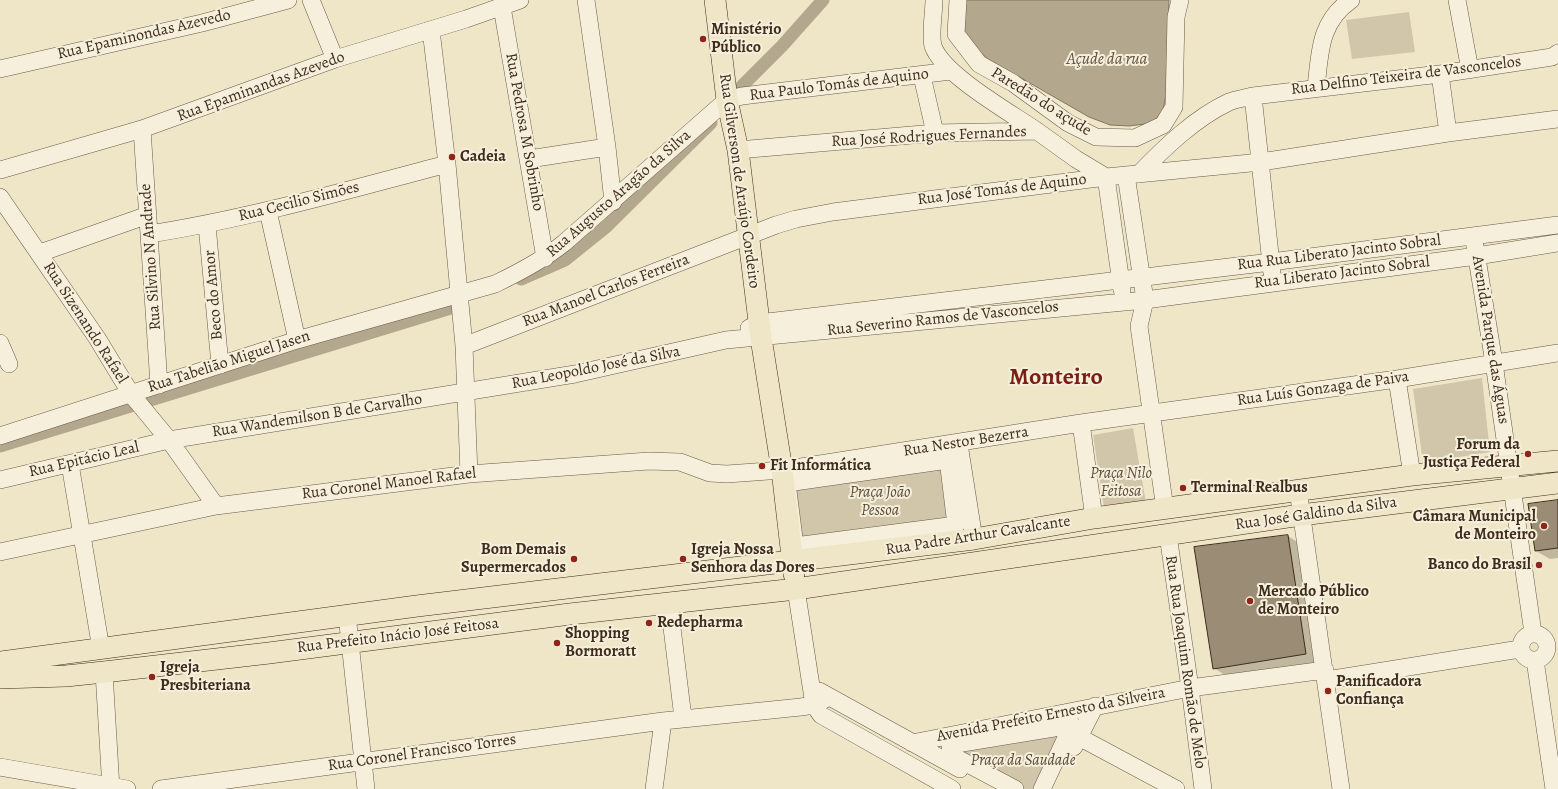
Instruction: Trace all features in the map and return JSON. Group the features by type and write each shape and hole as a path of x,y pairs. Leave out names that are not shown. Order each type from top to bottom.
{"main road":[{"name":"Rua Gilverson de Araújo Cordeiro","path":"715,0 727,100 738,150 747,236 760,330 784,477 796,589"},
{"name":"Rua José Galdino da Silva","path":"1165,509 1298,490 1412,476 1558,461"},
{"name":"Rua José Galdino da Silva","path":"1168,535 1301,515 1558,483"},
{"name":"Rua Padre Arthur Cavalcante","path":"792,561 974,539 1094,518 1165,509"},
{"name":"Rua Padre Arthur Cavalcante","path":"796,589 1168,535"},
{"name":"Rua Prefeito Inácio José Feitosa","path":"0,662 417,606 792,561"},
{"path":"566,588 570,614"},
{"name":"Rua Prefeito Inácio José Feitosa","path":"0,678 66,676 104,672 350,643 570,614 796,589"},
{"path":"490,597 495,624"},
{"path":"417,606 421,633"},
{"path":"264,626 269,653"},
{"path":"189,637 192,662"}],"street":[{"name":"Rua Epaminondas Azevedo","path":"0,68 202,23 288,0"},
{"path":"311,0 335,59"},
{"name":"Rua Epaminandas Azevedo","path":"0,170 142,129 335,59 431,30 520,0"},
{"path":"586,0 607,146 613,202"},
{"path":"934,0 933,46 951,71 1037,131"},
{"name":"Paredão do açude","path":"958,0 956,34 979,64 1013,83 1068,123 1096,137 1135,138 1164,125 1174,106 1176,17 1180,0"},
{"path":"1316,88 1324,33 1330,20 1342,6 1351,0"},
{"path":"1457,0 1470,70"},
{"name":"Rua Pedrosa M Sobrinho","path":"502,6 546,258"},
{"path":"431,30 447,164 464,346 469,474"},
{"name":"Rua Delfino Teixeira de Vasconcelos","path":"1133,175 1204,117 1230,102 1253,96 1440,74 1552,58 1558,53"},
{"name":"Rua Paulo Tomás de Aquino","path":"727,100 742,96 922,76 951,71"},
{"path":"1440,74 1448,133"},
{"path":"922,76 935,133"},
{"path":"1253,96 1274,282"},
{"name":"Rua Augusto Aragão da Silva","path":"459,294 495,284 546,258 613,202 727,100"},
{"path":"1261,162 1448,133 1558,119"},
{"name":"Rua Silvino N Andrade","path":"142,129 159,385"},
{"name":"Rua José Rodrigues Fernandes","path":"738,150 935,133 1037,131 1076,159 1106,177"},
{"path":"529,159 607,146"},
{"name":"Rua José Tomás de Aquino","path":"747,236 796,219 834,212 1106,177 1261,162"},
{"name":"Rua Cecilio Simões","path":"150,234 208,225 268,211 447,164"},
{"path":"1133,175 1145,300 1139,326 1165,509"},
{"path":"1106,177 1125,302 1139,326"},
{"name":"Rua Sizenando Rafael","path":"0,197 97,338 131,394 169,440 216,506"},
{"path":"268,211 298,340"},
{"path":"40,254 148,215"},
{"name":"Beco do Amor","path":"208,225 220,365"},
{"name":"Rua Rua Liberato Jacinto Sobral","path":"1121,279 1271,262 1558,225"},
{"name":"Rua Manoel Carlos Ferreira","path":"464,346 747,236"},
{"name":"Avenida Parque das Águas","path":"1473,236 1494,362 1533,634"},
{"name":"Rua Liberato Jacinto Sobral","path":"1125,302 1476,256 1558,243"},
{"name":"Rua Severino Ramos de Vasconcelos","path":"760,330 1121,279"},
{"path":"1028,291 1030,310"},
{"name":"Rua Tabelião Miguel Jasen","path":"0,436 298,340 459,294"},
{"name":"Rua Severino Ramos de Vasconcelos","path":"760,330 1125,302"},
{"name":"Rua Leopoldo José da Silva","path":"465,392 575,374 726,340 760,330"},
{"path":"0,343 9,364"},
{"name":"Rua Luís Gonzaga de Paiva","path":"1151,413 1397,379 1494,362 1558,353"},
{"path":"1397,379 1412,476"},
{"name":"Rua Wandemilson B de Carvalho","path":"169,440 465,392"},
{"name":"Rua Nestor Bezerra","path":"784,477 959,444 1081,423 1151,413"},
{"path":"1081,423 1094,518"},
{"name":"Rua Epitácio Leal","path":"0,480 169,440"},
{"path":"959,444 974,539"},
{"path":"948,460 956,525 795,546 784,477 948,460"},
{"name":"Rua Coronel Manoel Rafael","path":"0,552 216,506 469,474 660,461 680,462 710,473 784,477"},
{"path":"70,464 101,649"},
{"path":"1298,490 1326,675 1341,789"},
{"name":"Rua Rua Joaquim Romão de Melo","path":"1168,535 1203,789"},
{"path":"796,589 810,685 821,701 822,715 952,789"},
{"path":"669,603 683,718"},
{"path":"348,615 366,789"},
{"path":"1533,634 1540,635 1552,644 1543,656 1535,660 1526,658 1520,649 1520,645 1524,637 1533,634"},
{"name":"Avenida Prefeito Ernesto da Silveira","path":"912,743 1190,688 1326,675 1520,649"},
{"path":"1535,660 1554,789"},
{"path":"0,767 117,788 104,672"},
{"path":"821,701 912,743 996,789"},
{"name":"Rua Coronel Francisco Torres","path":"161,789 363,760 821,701"},
{"path":"1054,789 1095,706"},
{"path":"654,789 663,721"},
{"path":"1014,789 951,755 950,745 1072,725 1042,789"},
{"path":"1079,737 1176,789"},
{"path":"902,761 912,743"}],"green space":[{"path":"1409,12 1415,52 1352,59 1346,20"},
{"path":"1482,378 1490,452 1423,463 1413,389"},
{"name":"Praça Nilo Feitosa","path":"1133,428 1146,503 1104,507 1093,435"},
{"name":"Praça João Pessoa","path":"954,450 969,531 796,555 786,473"},
{"name":"Praça da Saudade","path":"1072,725 1042,789 1015,789 950,745"}],"water":[{"name":"Açude da rua","path":"966,0 1169,0 1166,94 1163,110 1153,123 1129,126 1110,125 1089,117 988,59 972,45 962,26"}],"building":[{"name":"Câmara Municipal de Monteiro","path":"1558,500 1558,548 1535,551 1528,504"},
{"name":"Mercado Público de Monteiro","path":"1288,535 1306,654 1213,669 1194,547"}],"waterway":[{"path":"739,89 782,46 823,0"},
{"path":"521,279 565,260 606,227 711,123"},
{"path":"0,446 454,307"}],"place":[{"name":"Ministério Público","path":"703,39"},
{"name":"Cadeia","path":"452,157"},
{"name":"Forum da Justiça Federal","path":"1528,454"},
{"name":"Fit Informática","path":"762,466"},
{"name":"Terminal Realbus","path":"1183,488"},
{"name":"Câmara Municipal de Monteiro","path":"1544,526"},
{"name":"Bom Demais Supermercados","path":"574,559"},
{"name":"Igreja Nossa Senhora das Dores","path":"683,559"},
{"name":"Banco do Brasil","path":"1539,565"},
{"name":"Mercado Público de Monteiro","path":"1250,601"},
{"name":"Redepharma","path":"649,623"},
{"name":"Shopping Bormoratt","path":"557,643"},
{"name":"Igreja Presbiteriana","path":"152,677"},
{"name":"Panificadora Confiança","path":"1328,691"}],"district":[{"name":"Monteiro","path":"1056,378"}]}
